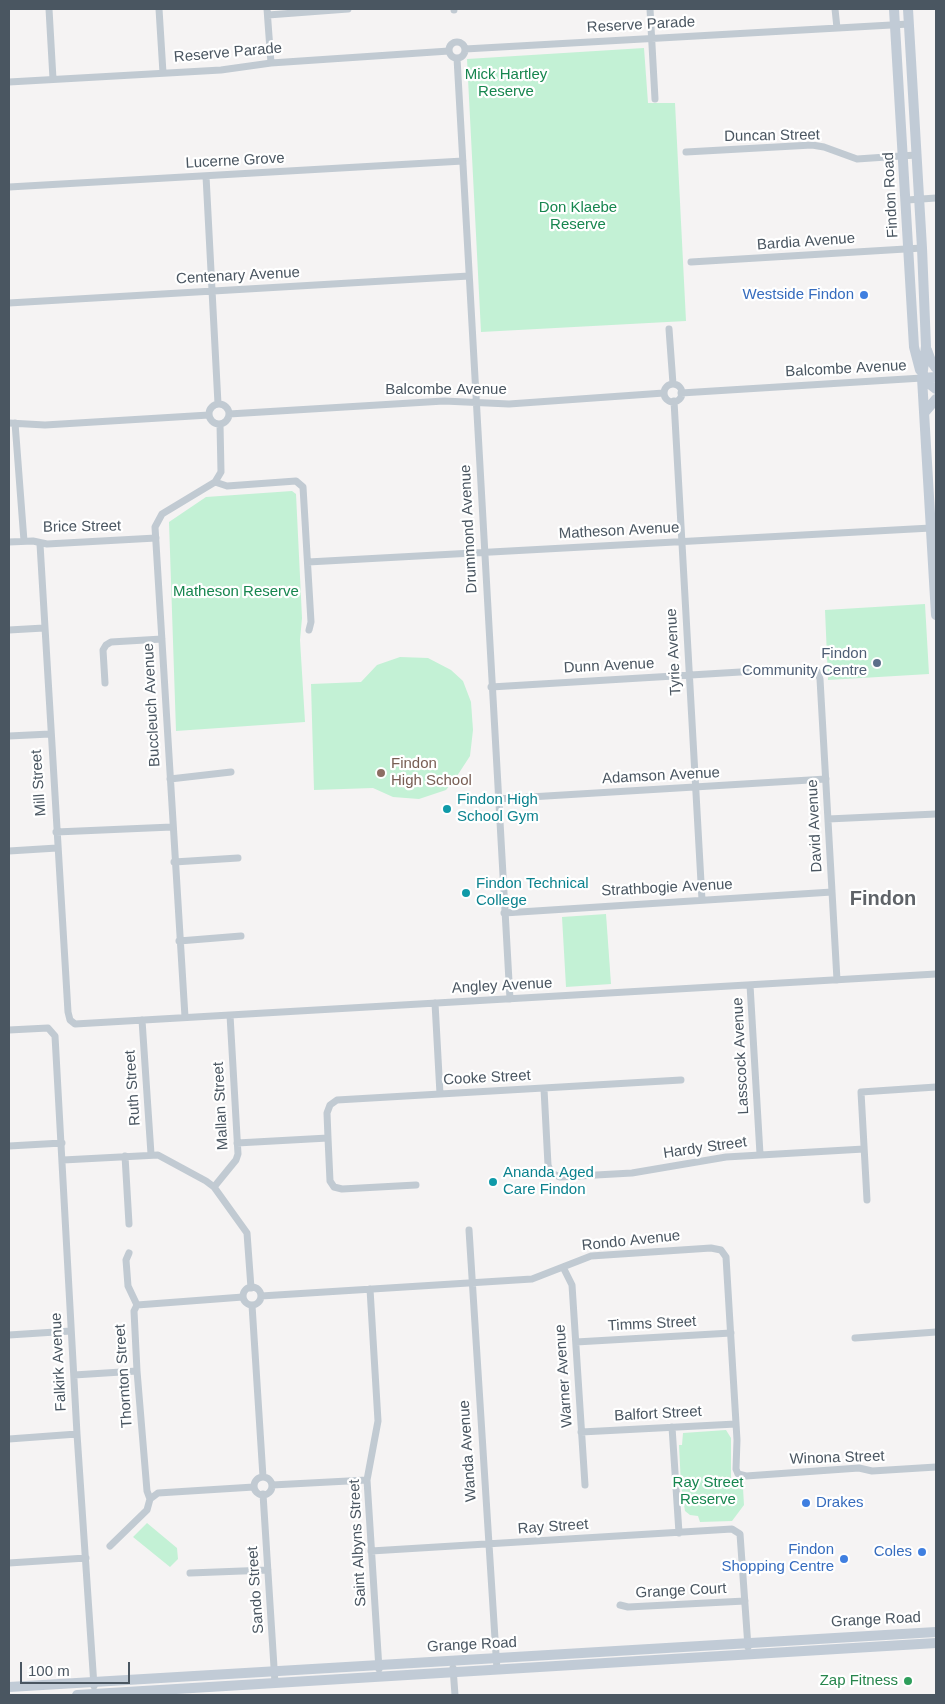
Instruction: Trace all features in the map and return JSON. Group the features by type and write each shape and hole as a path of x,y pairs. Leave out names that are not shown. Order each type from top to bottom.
{"main road":[{"name":"Findon Road","path":"894,9 910,249 914,347 922,378 925,412 935,568 936,615"},
{"name":"Findon Road","path":"908,9 926,347 922,378"},
{"path":"911,290 923,299"},
{"path":"926,347 931,361 936,368"},
{"path":"922,378 936,377"},
{"path":"922,378 936,390"},
{"path":"925,412 936,399"},
{"name":"Grange Road","path":"9,1687 936,1632"},
{"path":"836,1638 840,1649"},
{"path":"828,1650 836,1638"},
{"name":"Grange Road","path":"78,1695 207,1691 275,1683 936,1643"}],"street":[{"path":"49,9 53,79"},
{"path":"159,9 163,72"},
{"path":"271,63 268,12 348,9"},
{"path":"650,9 655,99"},
{"path":"836,9 837,28"},
{"name":"Reserve Parade","path":"465,49 909,24"},
{"path":"454,43 461,44 465,49 463,56 457,58 452,56 449,51 454,43"},
{"name":"Reserve Parade","path":"9,82 221,70 271,63 449,51"},
{"name":"Drummond Avenue","path":"457,58 497,799 510,999"},
{"name":"Duncan Street","path":"686,152 812,145 857,158 916,155"},
{"name":"Lucerne Grove","path":"9,187 463,161"},
{"path":"206,176 218,404"},
{"path":"907,200 936,198"},
{"name":"Bardia Avenue","path":"691,262 922,248"},
{"name":"Centenary Avenue","path":"9,303 469,276"},
{"path":"669,329 673,384"},
{"name":"Balcombe Avenue","path":"682,393 922,378"},
{"path":"673,384 678,386 682,393 680,398 674,401 668,400 664,393 668,386 673,384"},
{"name":"Balcombe Avenue","path":"229,414 444,401 509,404 664,393"},
{"name":"Tyrie Avenue","path":"674,401 702,900"},
{"path":"218,404 227,408 229,414 225,422 220,424 212,421 209,416 210,410 218,404"},
{"path":"24,541 12,423 46,425 209,416"},
{"path":"220,424 221,472 215,482 227,486 296,481 303,487 311,622 309,630"},
{"name":"Buccleuch Avenue","path":"185,1017 174,862 155,527 162,514 215,482"},
{"name":"Matheson Avenue","path":"308,562 931,528"},
{"name":"Brice Street","path":"9,542 33,541 40,544 156,538"},
{"name":"Mill Street","path":"40,544 57,848 70,1020"},
{"path":"9,630 44,628"},
{"path":"106,683 104,650 106,645 111,642 162,640"},
{"name":"Dunn Avenue","path":"491,687 807,668 817,671"},
{"name":"David Avenue","path":"817,671 820,679 837,980"},
{"path":"9,736 50,734"},
{"path":"170,778 231,772"},
{"name":"Adamson Avenue","path":"497,799 826,780"},
{"path":"828,819 936,814"},
{"path":"56,832 172,827"},
{"path":"9,851 57,848"},
{"path":"174,862 238,858"},
{"name":"Strathbogie Avenue","path":"504,913 832,892"},
{"path":"179,940 241,936"},
{"name":"Angley Avenue","path":"70,1020 76,1024 936,974"},
{"name":"Lasscock Avenue","path":"750,985 760,1154"},
{"path":"435,1003 440,1094"},
{"name":"Mallan Street","path":"214,1187 236,1160 237,1143 230,1015"},
{"name":"Ruth Street","path":"142,1020 151,1154"},
{"name":"Falkirk Avenue","path":"9,1030 44,1027 52,1030 55,1036 77,1434 94,1694"},
{"name":"Cooke Street","path":"416,1185 342,1189 334,1187 330,1181 327,1113 330,1105 337,1100 681,1080"},
{"path":"867,1200 861,1092 936,1087"},
{"name":"Hardy Street","path":"544,1089 548,1165 551,1173 560,1177 632,1173 726,1157 864,1148"},
{"path":"237,1143 328,1138"},
{"path":"9,1146 62,1143"},
{"path":"63,1160 158,1155 186,1168 214,1187 247,1233 251,1288"},
{"path":"125,1156 128,1224"},
{"name":"Wanda Avenue","path":"469,1230 497,1670"},
{"name":"Rondo Avenue","path":"261,1296 532,1279 549,1274 563,1266 591,1256 712,1248 721,1250 726,1257 736,1424 735,1454 738,1474"},
{"name":"Thornton Street","path":"129,1253 126,1260 128,1286 137,1305 134,1311 137,1371 147,1491 150,1499"},
{"name":"Warner Avenue","path":"563,1266 572,1285 585,1485"},
{"path":"251,1288 258,1290 261,1296 258,1303 252,1305 243,1298 246,1290 251,1288"},
{"name":"Saint Albyns Street","path":"370,1289 378,1421 367,1480 380,1677"},
{"path":"137,1305 243,1298"},
{"path":"252,1305 263,1477"},
{"path":"9,1336 72,1331"},
{"path":"855,1338 936,1332"},
{"name":"Timms Street","path":"576,1342 731,1333"},
{"path":"74,1375 137,1371"},
{"name":"Balfort Street","path":"581,1432 736,1424"},
{"path":"672,1427 679,1533"},
{"path":"9,1439 77,1434"},
{"name":"Winona Street","path":"738,1474 746,1476 859,1468 872,1471 936,1467"},
{"path":"254,1487 257,1479 263,1477 268,1478 272,1485"},
{"path":"272,1485 367,1480"},
{"path":"254,1487 256,1491 263,1494 268,1493 272,1485"},
{"path":"110,1546 147,1510 150,1499 158,1493 254,1487"},
{"name":"Sando Street","path":"263,1494 275,1683"},
{"name":"Ray Street","path":"371,1551 732,1529 740,1534 745,1601"},
{"path":"9,1562 86,1558"},
{"path":"190,1573 268,1570"},
{"path":"745,1601 748,1654"},
{"name":"Grange Court","path":"620,1604 628,1607 745,1601"},
{"path":"452,1661 455,1695"},
{"path":"206,1676 207,1691"}],"green space":[{"name":"Don Klaebe Reserve","path":"644,48 648,103 675,103 686,321 481,332 467,59"},
{"name":"Matheson Reserve","path":"292,491 296,494 302,618 300,640 305,722 176,731 169,522 206,497"},
{"path":"925,604 929,674 828,680 825,610"},
{"path":"400,657 428,658 451,670 463,681 471,702 473,730 470,756 446,790 419,799 393,797 373,788 314,790 311,684 361,682 377,665"},
{"path":"606,914 611,984 566,987 562,917"},
{"name":"Ray Street Reserve","path":"726,1430 731,1438 731,1480 743,1488 744,1505 732,1521 700,1522 698,1516 690,1515 685,1511 681,1485 679,1445 682,1445 683,1433"},
{"path":"147,1523 177,1548 178,1559 170,1567 133,1537"}],"place":[{"name":"Westside Findon","path":"864,295"},
{"name":"Findon Community Centre","path":"877,663"},
{"name":"Findon High School","path":"381,773"},
{"name":"Findon High School Gym","path":"447,809"},
{"name":"Findon Technical College","path":"466,893"},
{"name":"Ananda Aged Care Findon","path":"493,1182"},
{"name":"Drakes","path":"806,1503"},
{"name":"Coles","path":"922,1552"},
{"name":"Findon Shopping Centre","path":"844,1559"},
{"name":"Zap Fitness","path":"908,1681"}],"district":[{"name":"Findon","path":"883,899"}],"park label":[{"name":"Mick Hartley Reserve","path":"506,84"}]}
